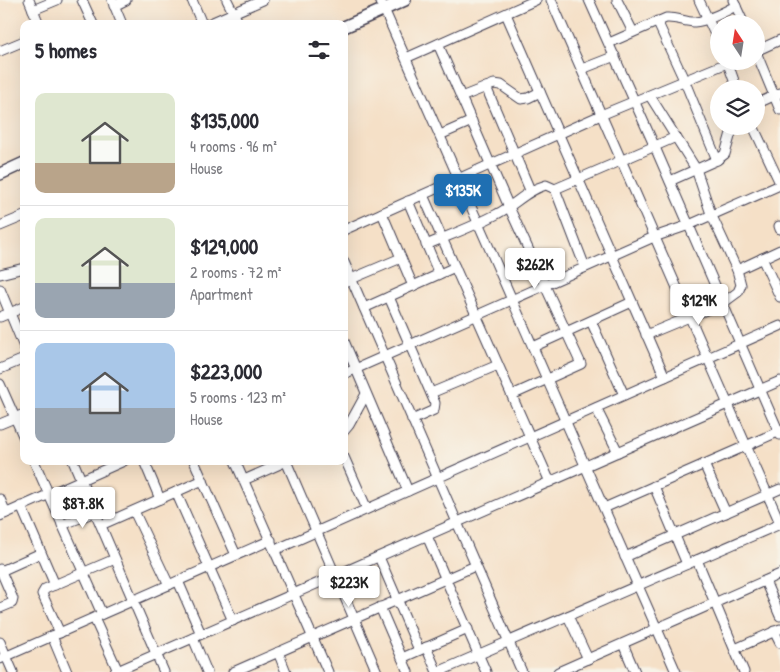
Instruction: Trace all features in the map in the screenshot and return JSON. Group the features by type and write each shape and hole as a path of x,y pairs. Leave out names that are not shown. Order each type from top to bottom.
{"main road":[{"path":"348,24 382,4 405,0"},
{"path":"0,174 20,165"}],"street":[{"path":"28,0 37,20"},
{"path":"33,10 57,0"},
{"path":"82,0 91,20"},
{"path":"120,20 113,3 126,0"},
{"path":"192,0 200,20"},
{"path":"228,0 237,20"},
{"path":"217,20 263,0"},
{"path":"406,58 536,0"},
{"path":"379,557 423,649 438,672 780,523 551,0"},
{"path":"590,0 780,432 604,508"},
{"path":"617,0 632,32"},
{"path":"699,0 710,23"},
{"path":"609,43 657,21 672,18 694,22 708,19 735,3 740,15"},
{"path":"382,4 676,672"},
{"path":"506,14 665,377"},
{"path":"657,21 685,82 717,160"},
{"path":"765,47 780,40"},
{"path":"0,51 20,43"},
{"path":"438,44 509,207 581,364 512,395"},
{"path":"582,69 615,56"},
{"path":"765,69 777,94 780,110"},
{"path":"348,228 601,115 711,70"},
{"path":"461,97 494,84 501,85 521,99 540,92"},
{"path":"486,87 530,190"},
{"path":"765,100 777,94"},
{"path":"646,335 723,302 740,290 741,285 737,270 712,214 696,169 650,96"},
{"path":"440,135 472,121"},
{"path":"670,180 717,160 725,154 730,135"},
{"path":"348,372 585,267 654,237 689,225 780,184 757,135"},
{"path":"426,245 478,223 509,207 530,190 546,185 555,188 676,137"},
{"path":"555,188 585,267"},
{"path":"423,195 550,482"},
{"path":"408,202 439,274"},
{"path":"382,213 413,286"},
{"path":"0,226 20,218"},
{"path":"737,270 780,250"},
{"path":"348,281 401,258"},
{"path":"762,258 780,297"},
{"path":"364,308 455,267"},
{"path":"0,274 20,269"},
{"path":"348,283 364,308 522,672"},
{"path":"0,289 20,337"},
{"path":"389,297 435,403 434,410 412,420"},
{"path":"533,347 632,302"},
{"path":"0,317 20,308"},
{"path":"591,321 624,395"},
{"path":"275,550 780,326"},
{"path":"348,350 408,491"},
{"path":"0,369 20,361"},
{"path":"431,393 498,365"},
{"path":"36,465 83,572 116,672 780,381"},
{"path":"0,384 19,415 0,424"},
{"path":"348,427 366,394"},
{"path":"596,408 618,452"},
{"path":"704,464 726,513"},
{"path":"75,465 164,672"},
{"path":"0,499 3,514 115,465"},
{"path":"146,465 160,499"},
{"path":"196,465 236,556"},
{"path":"238,465 328,672"},
{"path":"244,480 277,465"},
{"path":"288,465 377,672"},
{"path":"348,465 367,509"},
{"path":"100,525 203,480"},
{"path":"654,486 687,564"},
{"path":"625,557 780,489"},
{"path":"176,492 233,620"},
{"path":"22,506 55,585"},
{"path":"134,511 169,585"},
{"path":"62,525 95,512"},
{"path":"427,536 486,672"},
{"path":"3,658 270,540"},
{"path":"0,608 12,603 13,599 0,570 41,553"},
{"path":"67,672 42,594 44,589 115,559"},
{"path":"697,560 744,672"},
{"path":"233,672 475,566"},
{"path":"558,672 580,668 588,659 780,574"},
{"path":"178,581 207,672"},
{"path":"765,581 780,616"},
{"path":"380,607 408,672"},
{"path":"568,616 588,659"},
{"path":"402,658 468,629"},
{"path":"735,649 777,630 780,643"},
{"path":"0,642 3,658 13,672"},
{"path":"623,644 635,672"},
{"path":"278,652 286,672"}]}
